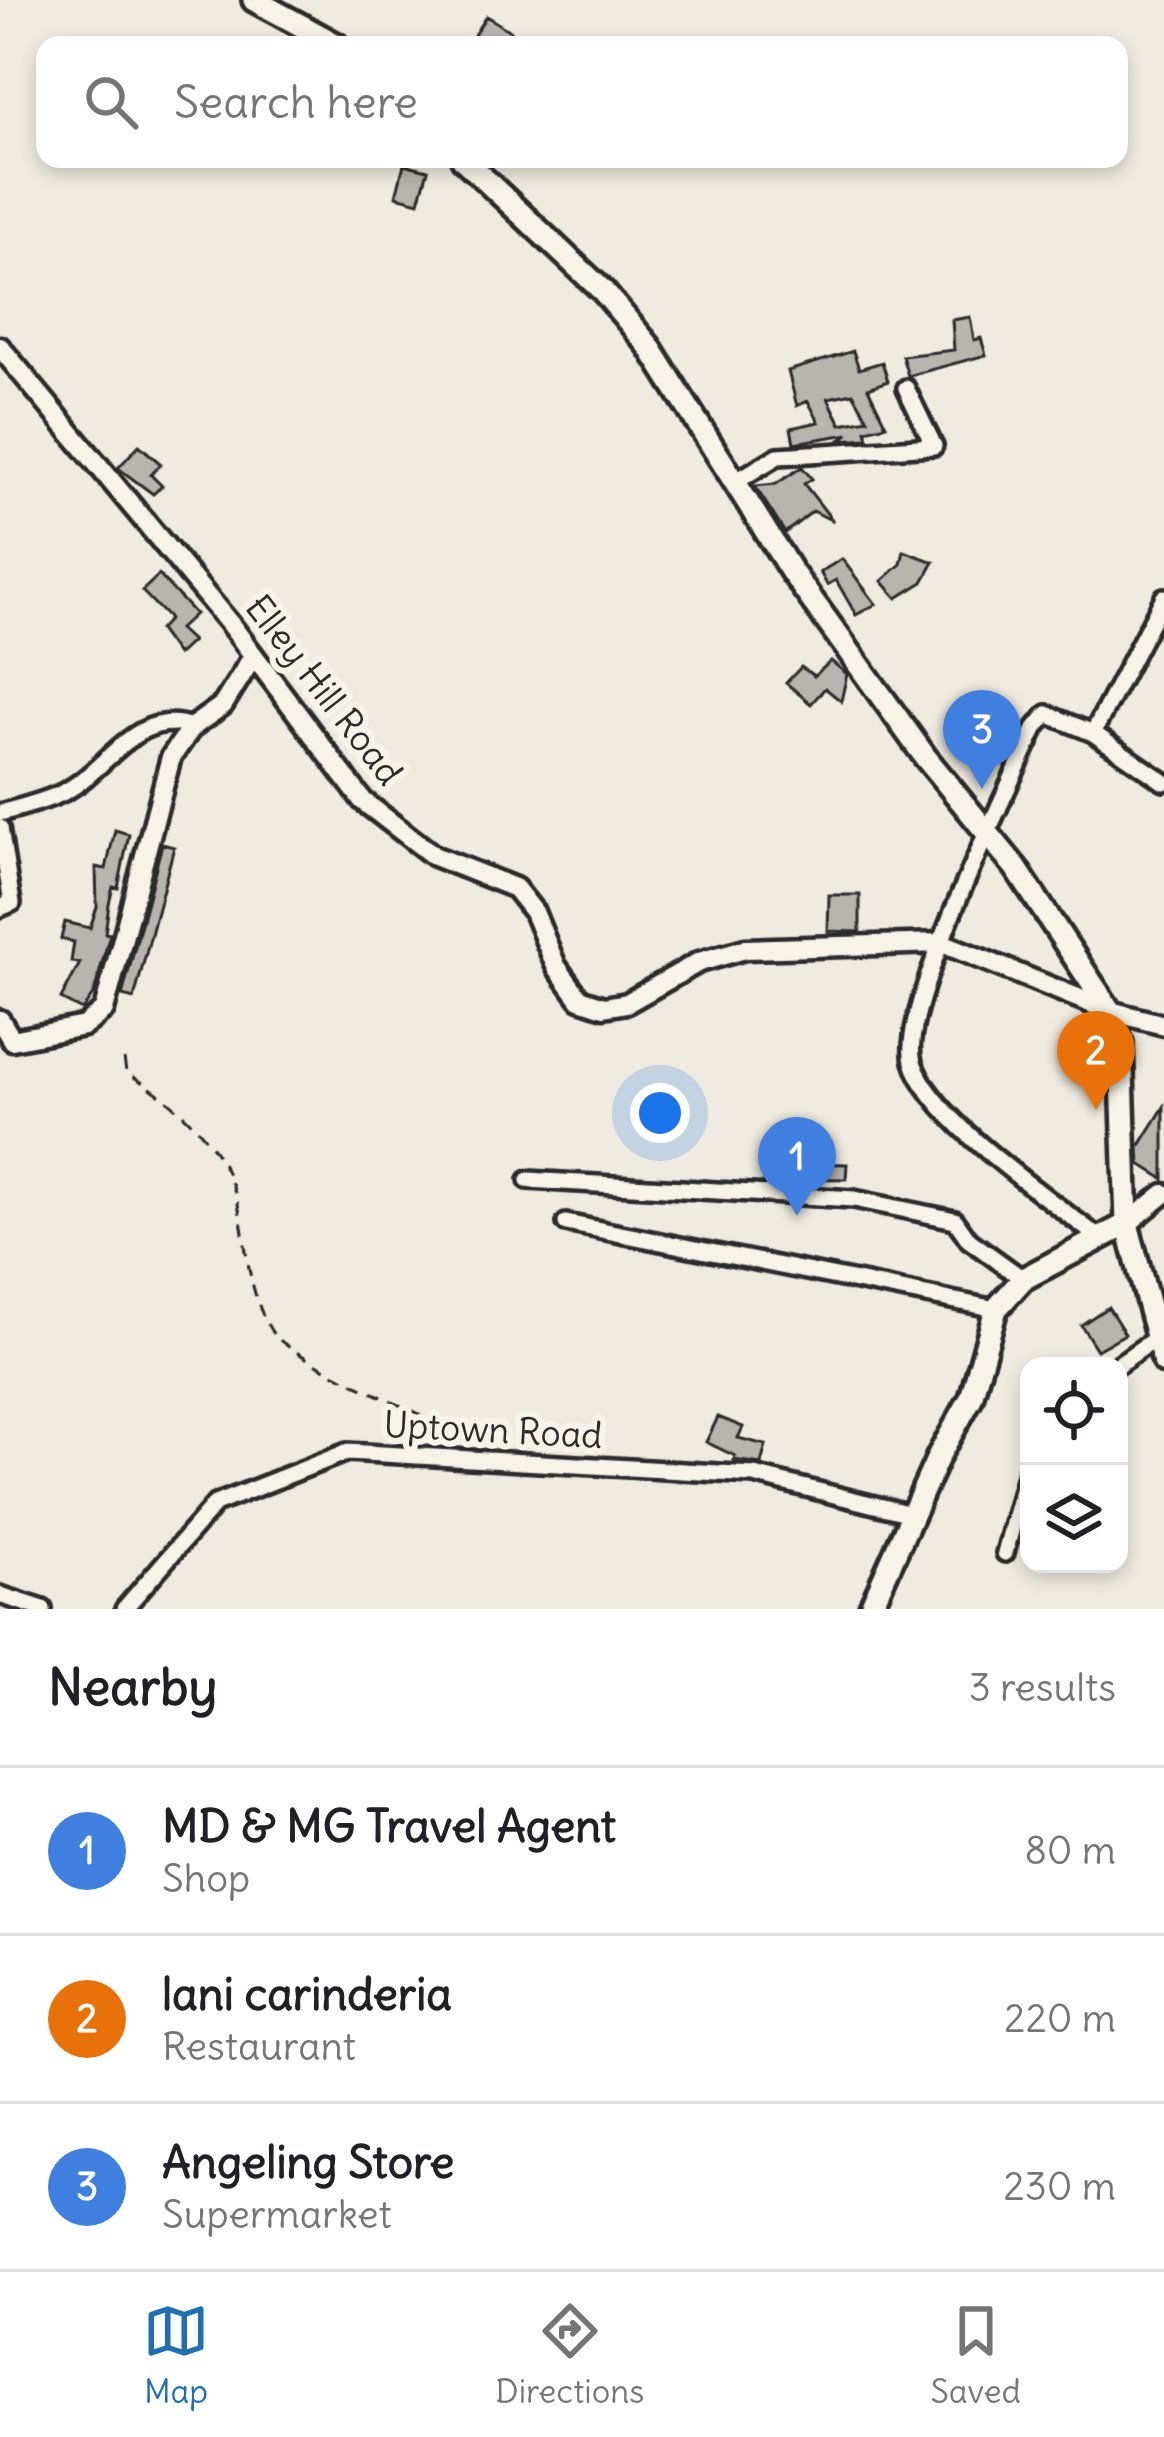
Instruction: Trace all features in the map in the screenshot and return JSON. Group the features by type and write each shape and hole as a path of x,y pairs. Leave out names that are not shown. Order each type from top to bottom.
{"main road":[{"path":"254,0 320,36"},
{"path":"473,168 603,291 650,346 868,678 988,831 1110,1011 1121,1043 1127,1224 1164,1362"},
{"path":"870,1609 911,1514 971,1398 996,1309 1023,1279 1127,1224"}],"street":[{"name":"Elley Hill Road","path":"0,347 230,624 363,801 434,856 515,888 534,912 556,966 580,999 604,1007 627,1003 699,962 745,949 943,943 1110,1011 1164,1025"},
{"path":"735,482 778,455 934,446 907,388"},
{"path":"1094,733 1164,597"},
{"path":"0,1019 13,1040 84,1026 104,1010 171,758 192,728 223,705 252,658"},
{"path":"1099,1238 980,1145 923,1085 911,1058 915,1024 988,831 1036,727 1047,714 1094,733 1164,782"},
{"path":"0,813 66,791 144,728 173,720 192,728"},
{"path":"0,828 12,903 0,908"},
{"path":"528,1180 854,1198 955,1220 969,1240 1023,1279"},
{"path":"1127,1224 1158,1204 1164,1194"},
{"path":"566,1223 996,1309"},
{"path":"1128,1358 1155,1339"},
{"name":"Uptown Road","path":"124,1609 215,1504 347,1452 754,1475 911,1514"},
{"path":"1005,1553 1029,1465"},
{"path":"0,1595 43,1609"}],"path":[{"path":"124,1059 126,1072 200,1126 216,1154 238,1201 252,1288 274,1337 394,1404 449,1427 454,1440 448,1457"}],"building":[{"path":"486,16 514,36 476,36"},
{"path":"403,168 428,170 419,202 396,196"},
{"path":"970,317 974,340 981,338 986,355 908,376 902,356 954,350 952,320"},
{"path":"853,351 859,369 882,362 888,381 868,388 886,425 866,430 868,438 840,440 849,434 794,443 791,428 819,422 808,401 797,406 788,371","holes":["853,393 868,419 841,424 828,398"]},
{"path":"139,445 161,464 151,475 162,486 153,494 118,468"},
{"path":"802,467 812,479 804,484 833,521 813,511 785,533 755,486 776,484"},
{"path":"904,551 934,562 923,582 897,598 882,581 901,564"},
{"path":"842,559 876,604 856,615 836,580 827,585 820,572"},
{"path":"159,575 195,614 179,629 192,641 177,655 159,630 169,619 142,591"},
{"path":"831,661 847,674 841,701 825,688 811,704 786,683 801,667 814,676"},
{"path":"115,830 129,834 118,888 113,887 109,904 105,933 110,934 94,993 82,1010 61,999 80,963 71,962 74,942 61,939 65,922 90,928 97,907 96,867 106,869"},
{"path":"162,844 174,847 134,999 122,996"},
{"path":"829,895 860,895 860,932 828,931"},
{"path":"1164,1107 1164,1179 1140,1164 1139,1147"},
{"path":"791,1163 847,1164 846,1179 789,1178"},
{"path":"1108,1307 1125,1334 1097,1350 1081,1325"},
{"path":"718,1417 743,1427 738,1438 766,1445 761,1464 734,1460 735,1456 706,1442"}],"place":[{"name":"Angeling Store","path":"982,789"},
{"name":"lani carinderia","path":"1096,1110"},
{"name":"MD & MG Travel Agent","path":"797,1216"}]}
